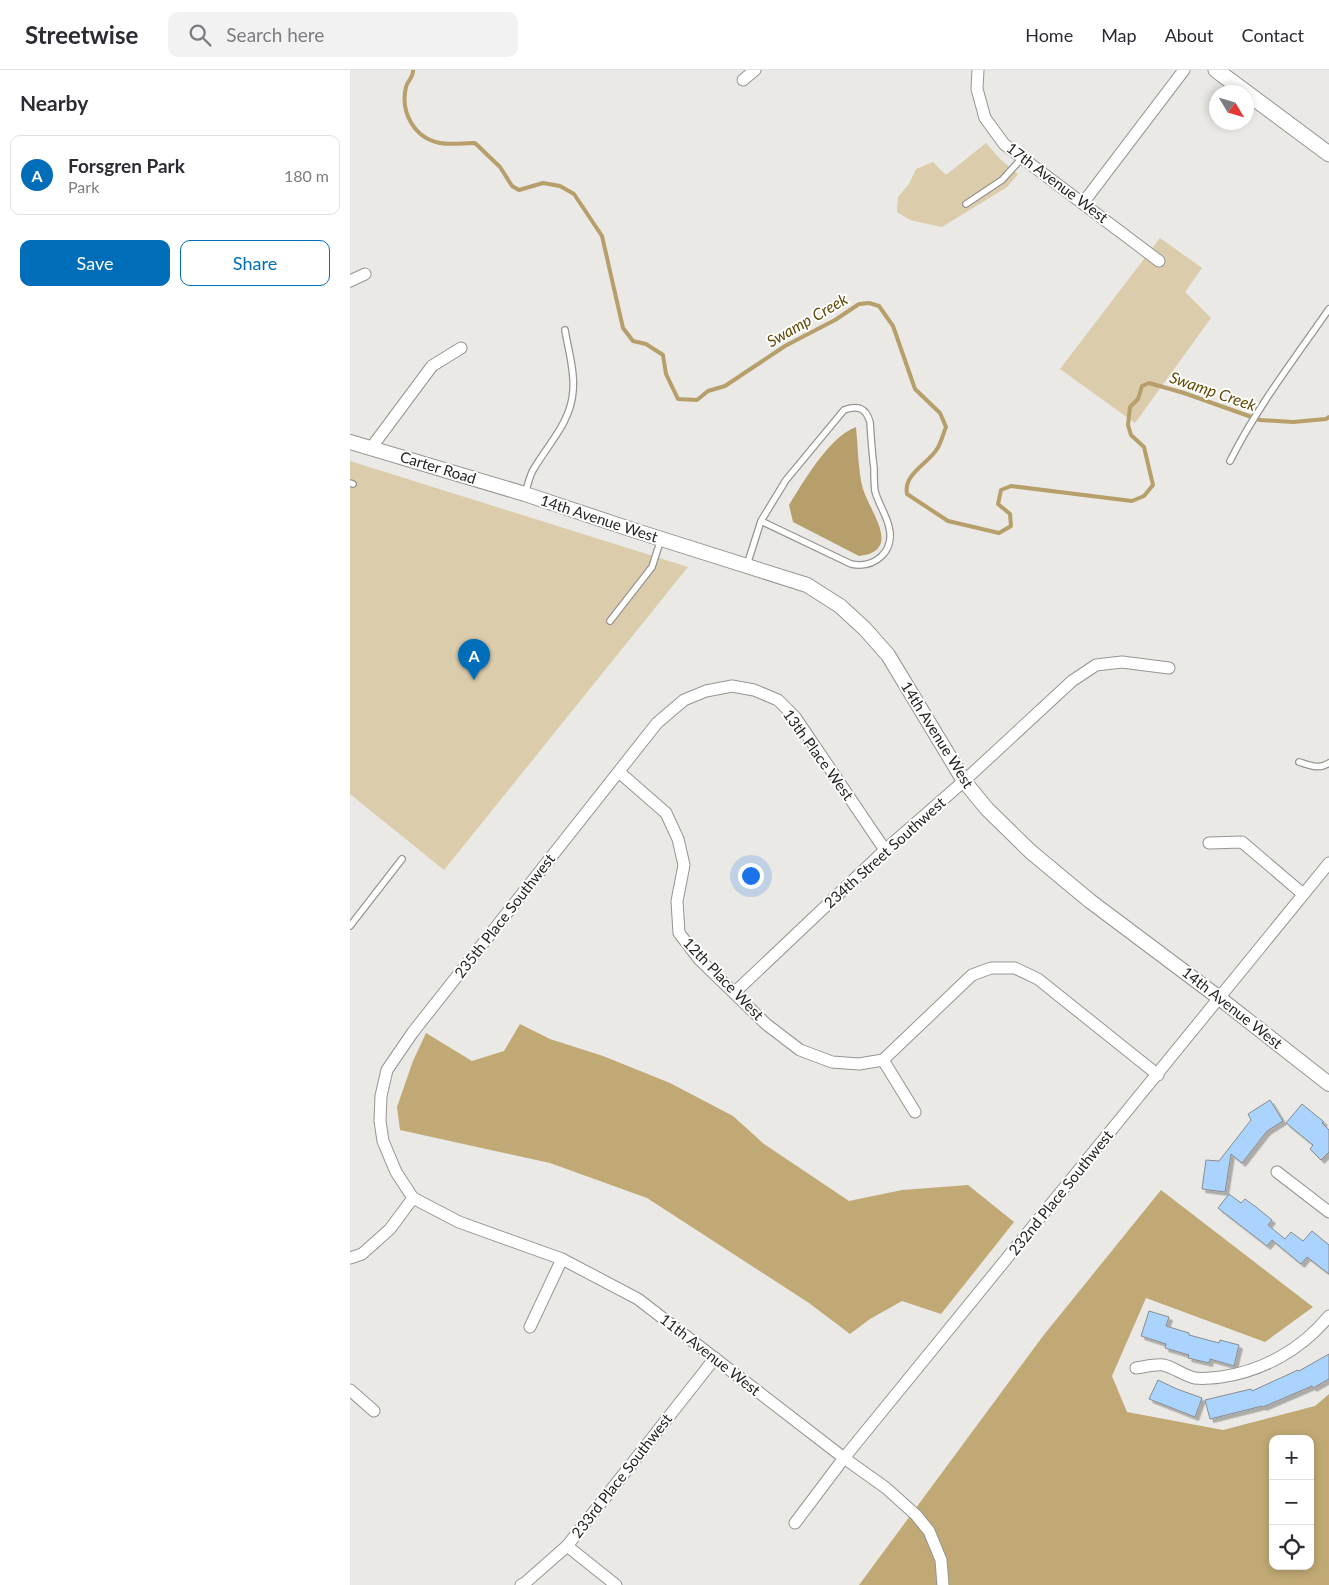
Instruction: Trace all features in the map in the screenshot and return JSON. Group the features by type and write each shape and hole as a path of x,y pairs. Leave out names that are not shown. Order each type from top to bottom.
{"main road":[{"path":"1216,70 1329,154"}],"street":[{"path":"743,80 755,70"},
{"name":"17th Avenue West","path":"978,70 976,90 985,118 1004,144 1159,261"},
{"path":"1083,203 1184,70"},
{"path":"350,281 364,274"},
{"path":"371,448 432,366 461,348"},
{"name":"Carter Road","path":"350,442 525,494"},
{"name":"14th Avenue West","path":"525,494 807,585 840,606 865,629 888,656 964,781 987,809 1031,852 1090,901 1218,997 1329,1084"},
{"name":"234th Street Southwest","path":"734,993 885,850 964,781 1072,681 1096,665 1122,662 1169,668"},
{"name":"235th Place Southwest","path":"413,1198 396,1172 383,1141 380,1121 381,1096 387,1070 413,1032 657,723 684,700 706,691 732,686"},
{"name":"13th Place West","path":"732,686 754,690 778,700 795,717 885,850"},
{"name":"12th Place West","path":"619,772 666,813 678,839 684,865 677,901 679,933 699,959 766,1024 800,1050 832,1062 860,1064 883,1060"},
{"path":"1209,843 1242,842 1304,894"},
{"name":"232nd Place Southwest","path":"795,1523 844,1458 1329,863"},
{"path":"915,1112 883,1060 972,974 991,968 1015,968 1038,979 1158,1075"},
{"path":"1277,1172 1329,1212"},
{"path":"350,1258 362,1254 390,1229 413,1198"},
{"name":"11th Avenue West","path":"413,1198 459,1222 562,1259 638,1300 886,1488 916,1514 928,1532 940,1560 943,1585"},
{"path":"530,1327 562,1259"},
{"path":"1136,1368 1162,1365 1194,1378 1234,1375 1256,1368 1282,1356 1303,1343 1329,1316"},
{"name":"233rd Place Southwest","path":"521,1585 567,1546 715,1358"},
{"path":"350,1390 374,1411"},
{"path":"567,1546 616,1585"}],"lane":[{"path":"966,204 1002,180 1022,158"},
{"path":"1230,460 1263,403 1329,309"},
{"path":"525,494 532,473 565,422 570,408 573,390 572,366 565,330"},
{"path":"747,565 761,521 786,480 844,410 853,407 868,414 875,490 889,527 890,539 886,550 879,559 869,565 851,564 761,521"},
{"path":"610,621 652,567 661,539"},
{"path":"1299,762 1317,767 1326,766 1329,763"},
{"path":"350,926 402,858"}],"shaded area":[{"path":"986,143 1000,159 1018,174 1007,187 942,227 910,220 897,212 898,197 909,184 916,169 933,162 946,175"},
{"path":"1160,238 1202,268 1185,292 1211,318 1135,423 1060,369"},
{"path":"856,427 861,482 880,529 881,539 879,547 872,553 859,556 793,522 789,505 827,450 846,432"},
{"path":"350,461 688,567 444,870 350,794"},
{"path":"520,1024 550,1039 603,1056 670,1083 733,1116 764,1144 849,1201 902,1190 968,1185 1014,1222 941,1314 902,1301 870,1319 850,1334 809,1303 647,1198 550,1163 400,1130 397,1107 413,1061 426,1033 472,1061 504,1051"},
{"path":"1161,1190 1313,1307 1265,1342 1146,1298 1112,1376 1127,1412 1223,1430 1315,1406 1329,1394 1329,1585 859,1585 1043,1336"}],"building":[{"path":"1270,1100 1283,1121 1267,1131 1242,1163 1231,1154 1225,1192 1202,1189 1206,1160 1219,1161 1251,1120 1248,1114"},
{"path":"1302,1104 1324,1122 1322,1123 1329,1130 1329,1152 1321,1160 1310,1149 1313,1145 1286,1123"},
{"path":"1229,1194 1241,1203 1245,1199 1256,1207 1272,1220 1268,1225 1285,1239 1291,1232 1303,1241 1312,1231 1329,1245 1329,1274 1307,1257 1301,1264 1272,1240 1267,1246 1218,1208"},
{"path":"1149,1311 1169,1317 1166,1326 1189,1333 1189,1335 1219,1343 1220,1340 1239,1345 1234,1366 1210,1359 1209,1363 1188,1358 1189,1355 1165,1348 1166,1344 1141,1336"},
{"path":"1329,1354 1329,1379 1313,1388 1312,1386 1263,1407 1210,1419 1205,1400 1251,1389 1252,1391 1299,1371"},
{"path":"1158,1380 1202,1398 1195,1417 1149,1399"}],"waterway":[{"name":"Swamp Creek","path":"413,70 406,87 405,106 411,122 423,136 444,144 475,143 500,167 512,186 519,190 543,183 560,186 574,194 602,236 623,328 633,341 646,344 663,355 666,374 678,399 697,400 708,391 725,386 785,346 835,320 859,304 869,303 879,306 893,326 915,389 940,413 946,427 937,449 912,475 907,487 907,494 948,521 999,533 1011,526 1010,514 998,504 1001,490 1011,486 1132,501 1144,496 1153,485 1144,447 1131,435 1128,425 1130,407 1138,399 1142,386 1149,383 1184,393 1260,420 1293,422 1326,419 1329,417"}],"place":[{"name":"Forsgren Park","path":"474,680"}]}
